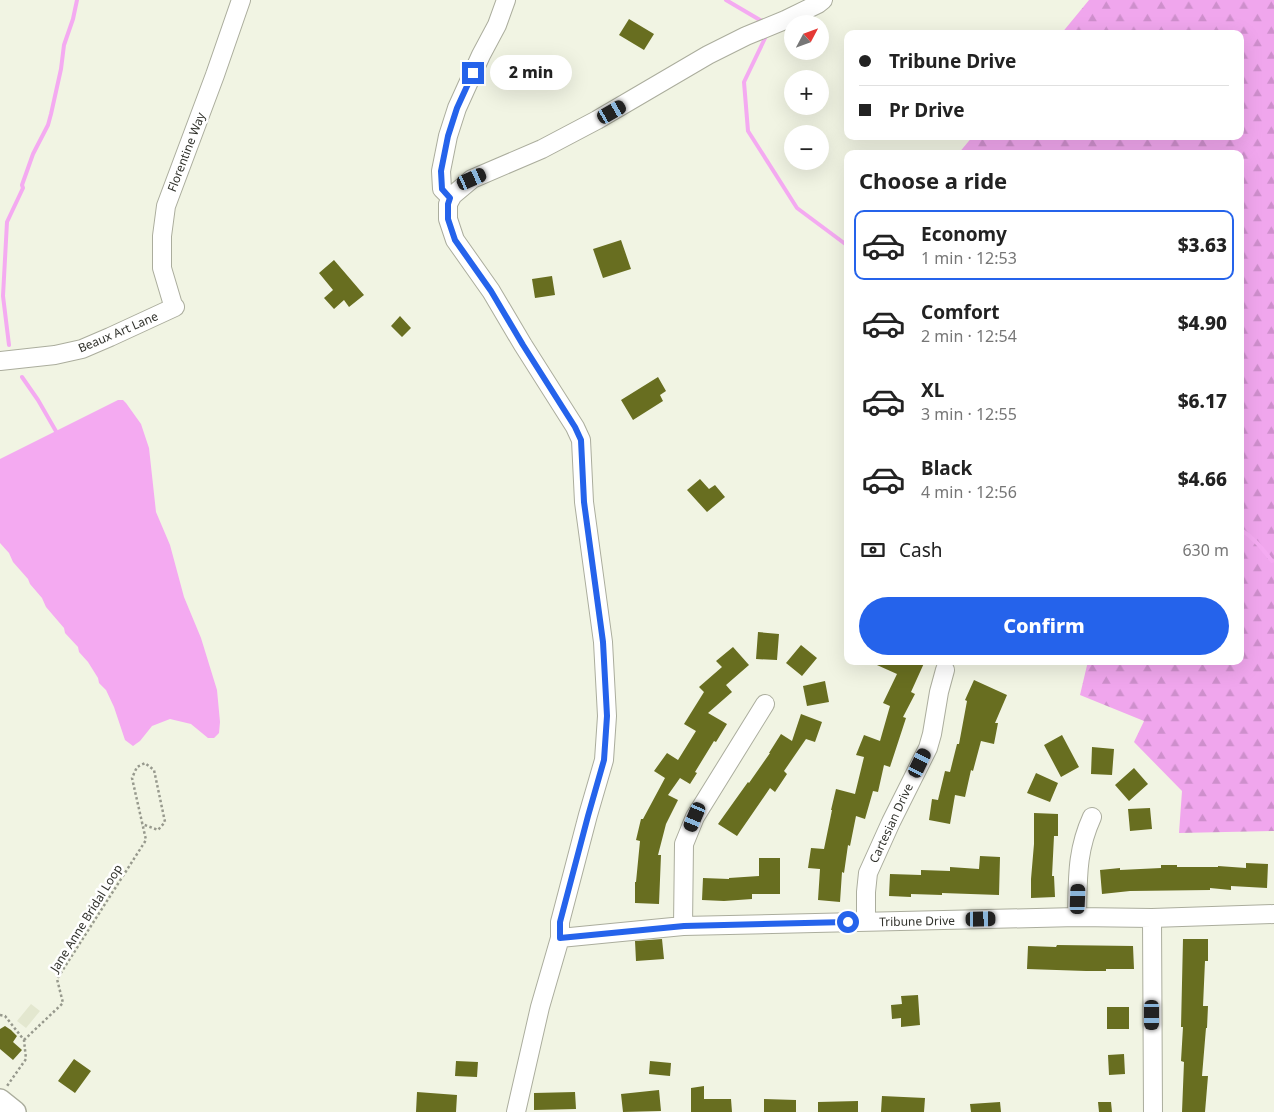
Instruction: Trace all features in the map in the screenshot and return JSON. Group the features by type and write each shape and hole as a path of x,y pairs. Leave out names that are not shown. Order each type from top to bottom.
{"main road":[{"path":"3,1094 15,1112"}],"street":[{"name":"Florentine Way","path":"175,307 162,268 162,236 166,206 241,0"},
{"path":"450,198 442,189 441,171 448,136 457,108 497,25 506,0"},
{"path":"516,1112 540,1007 560,938 560,922 604,760 607,716 603,642 584,502 581,440 575,427 491,291 455,240 448,219 448,204 452,195 472,179 566,136 708,55 746,36 785,20 823,0"},
{"name":"Beaux Art Lane","path":"0,361 82,349 175,307"},
{"name":"Cartesian Drive","path":"866,922 868,874 928,748 939,692 946,670"},
{"path":"684,926 684,844 688,833 699,810 765,704"},
{"path":"1077,917 1079,863 1085,833 1092,817"},
{"name":"Tribune Drive","path":"560,938 684,926 1077,917 1152,918 1274,914"},
{"path":"1152,918 1152,1112"}],"path":[{"name":"Jane Anne Bridal Loop","path":"24,1040 62,1003 57,979 146,840 142,824 132,778 137,767 145,763 154,770 165,822 158,830 142,824"},
{"path":"0,1015 5,1016 24,1040 26,1059 3,1094"}],"shaded area":[{"path":"118,400 123,400 126,403 141,424 149,448 156,512 170,545 184,597 201,638 217,690 220,722 219,733 214,738 208,738 191,724 170,719 152,726 140,741 133,746 125,740 106,690 99,683 88,662 79,652 78,647 65,633 64,628 46,607 42,598 0,543 0,459"},
{"path":"31,1004 40,1011 26,1028 17,1021"}],"green space":[{"path":"1089,0 1274,0 1274,831 1179,833 1182,791 1134,742 1144,721 1080,695 1087,665 1244,665 1244,150 961,150 970,140 1244,140 1244,30 1064,30"}],"building":[{"path":"629,19 654,34 644,50 619,35"},
{"path":"621,240 631,269 603,278 593,249"},
{"path":"334,260 364,295 349,307 344,300 334,309 324,298 333,290 319,273"},
{"path":"552,276 555,295 535,298 532,279"},
{"path":"400,316 411,328 402,337 391,326"},
{"path":"658,377 666,391 660,395 663,401 633,420 621,400"},
{"path":"700,479 709,489 715,485 725,497 707,512 687,490"},
{"path":"758,632 779,634 777,660 756,659"},
{"path":"801,645 817,658 802,676 786,663"},
{"path":"733,647 749,665 726,685 732,692 708,713 727,724 716,742 714,741 690,784 680,778 668,795 678,800 666,824 658,855 661,855 659,904 635,903 635,882 640,841 636,840 641,819 643,819 665,778 654,771 667,753 678,760 696,731 684,724 704,692 699,687 722,667 716,661"},
{"path":"877,665 923,665 911,692 915,694 903,717 906,718 890,767 884,765 878,792 873,791 865,819 856,816 850,846 848,845 844,873 842,872 840,902 818,900 820,869 808,868 811,848 824,849 836,789 855,794 864,757 856,755 864,735 880,741 890,706 883,703 897,674"},
{"path":"974,680 1007,695 995,723 998,723 994,744 981,741 973,771 971,770 965,797 955,795 950,824 929,820 932,799 938,800 945,771 950,772 957,744 959,744 967,701 965,700"},
{"path":"825,681 829,702 807,706 803,686"},
{"path":"801,714 822,722 815,742 806,739 784,771 787,774 775,792 770,788 737,836 718,824 770,753 781,734 792,741"},
{"path":"1062,735 1079,767 1061,777 1044,745"},
{"path":"1092,747 1114,749 1112,775 1091,774"},
{"path":"1134,768 1148,784 1129,801 1115,785"},
{"path":"1036,773 1058,783 1050,802 1027,793"},
{"path":"1150,808 1152,829 1130,831 1128,809"},
{"path":"1034,813 1058,814 1058,836 1054,836 1052,876 1054,876 1055,897 1031,898"},
{"path":"980,856 1000,857 999,895 942,893 942,895 911,894 911,897 889,896 890,874 921,875 921,870 950,871 950,867 979,869"},
{"path":"759,858 780,858 780,894 752,894 752,899 702,900 703,878 729,879 759,876"},
{"path":"1246,863 1268,864 1267,888 1231,886 1231,890 1210,888 1210,890 1130,891 1102,894 1100,870 1161,868 1161,865 1246,868"},
{"path":"662,939 664,959 636,961 635,941"},
{"path":"1183,939 1208,939 1208,961 1205,961 1203,1006 1208,1006 1202,1076 1208,1076 1205,1112 1182,1112 1184,1062 1181,1061"},
{"path":"1057,945 1133,946 1134,969 1086,971 1027,969 1028,946 1056,947"},
{"path":"918,995 920,1025 901,1027 901,1018 892,1019 891,1005 902,1004 901,996"},
{"path":"1107,1007 1129,1007 1129,1029 1107,1029"},
{"path":"5,1026 17,1036 13,1042 22,1050 13,1060 0,1049 0,1029"},
{"path":"1124,1054 1125,1074 1109,1075 1108,1055"},
{"path":"74,1059 91,1071 75,1093 58,1081"},
{"path":"456,1061 478,1062 477,1077 455,1076"},
{"path":"650,1061 671,1063 670,1076 649,1074"},
{"path":"704,1086 704,1099 731,1099 732,1112 691,1112 691,1088"},
{"path":"659,1090 661,1111 623,1112 621,1094"},
{"path":"417,1092 457,1095 456,1112 416,1112"},
{"path":"575,1092 576,1109 534,1110 534,1093"},
{"path":"882,1096 925,1098 924,1112 881,1112"},
{"path":"764,1099 796,1100 796,1112 764,1112"},
{"path":"858,1101 858,1112 818,1112 818,1102"},
{"path":"1000,1102 1001,1112 971,1112 970,1104"},
{"path":"1098,1102 1111,1102 1112,1112 1099,1112"}],"waterway":[{"path":"9,345 3,296 7,222 23,188 22,185 33,154 48,125 61,69 64,45 77,0"},
{"path":"726,0 765,23"},
{"path":"767,34 744,82 748,131 797,208 844,243"},
{"path":"22,377 57,433"},
{"path":"1244,532 1258,544 1272,561"}],"route":[{"path":"473,73 457,108 448,136 441,171 442,189 450,198 448,219 455,240 491,291 575,427 581,440 584,502 603,642 607,716 604,760 560,922 560,938 684,926 848,922"}]}
